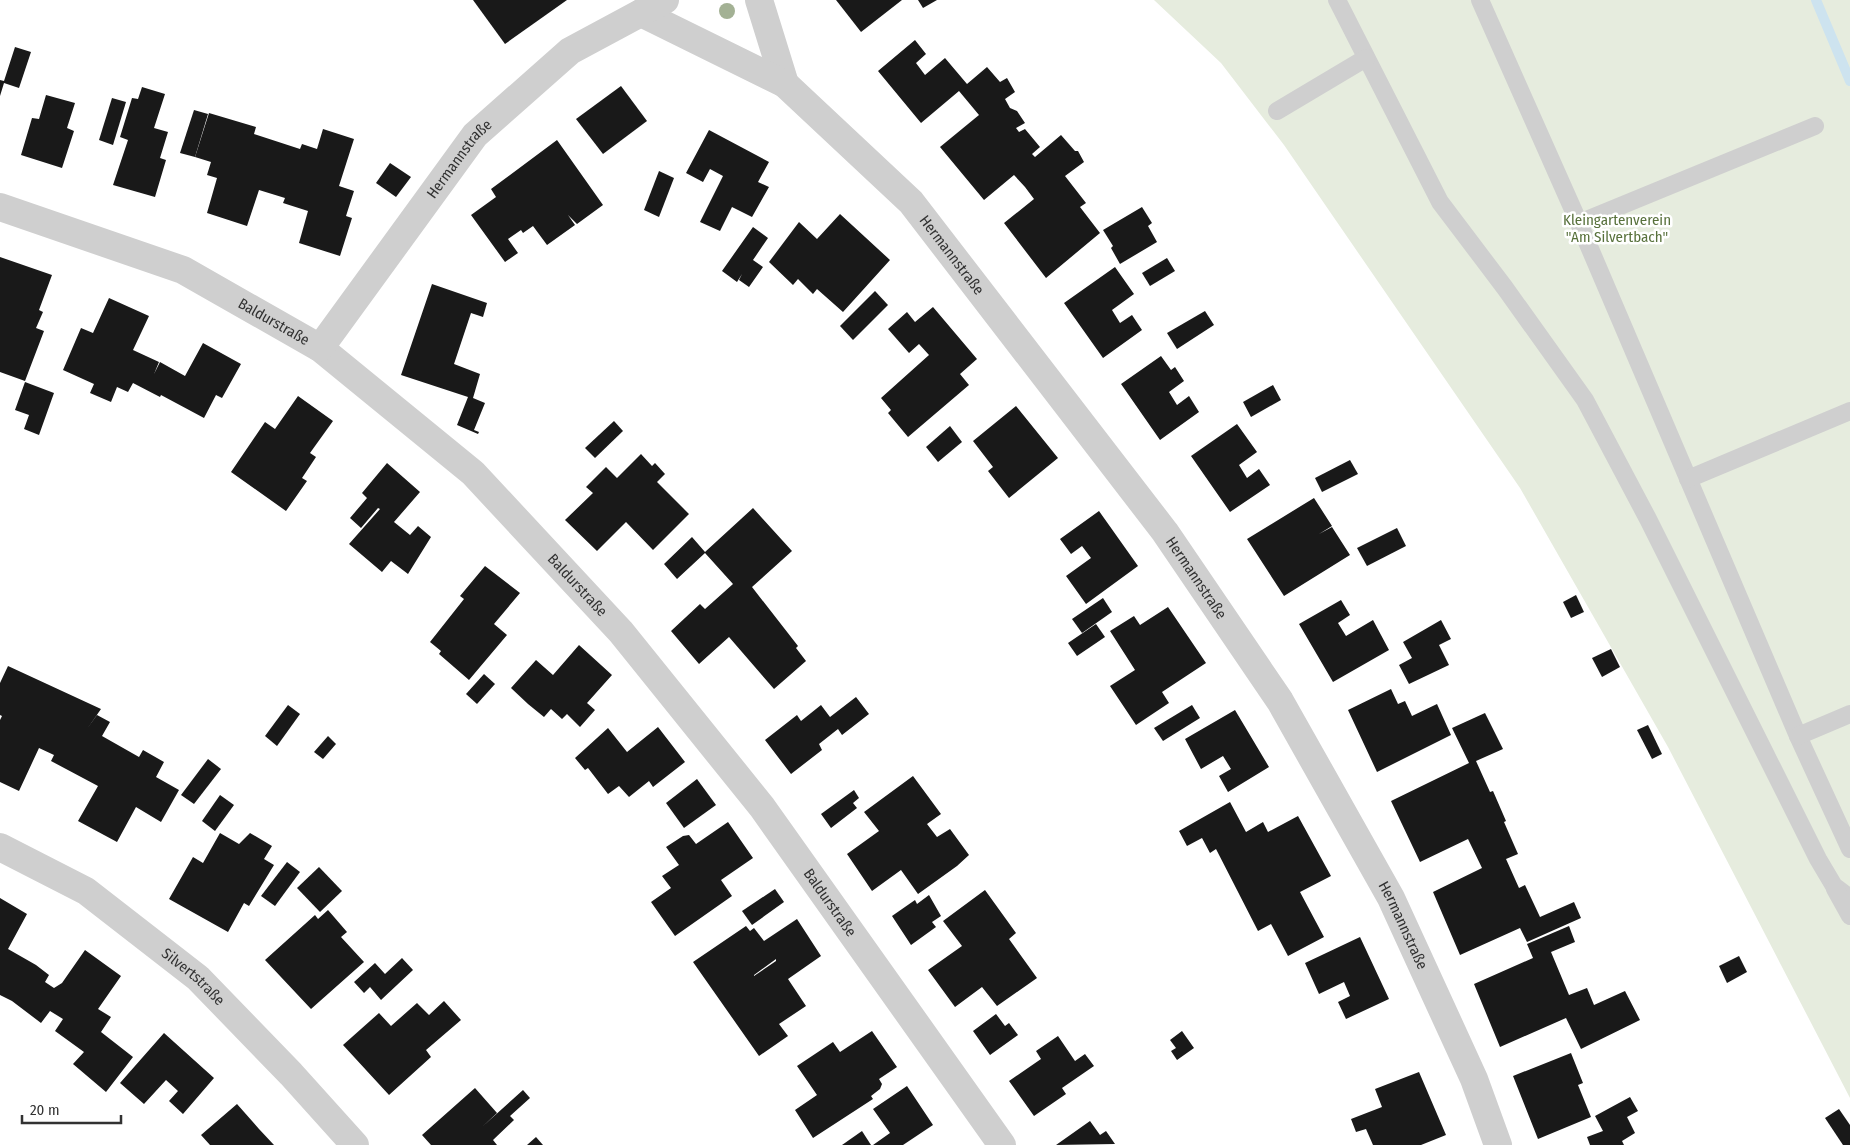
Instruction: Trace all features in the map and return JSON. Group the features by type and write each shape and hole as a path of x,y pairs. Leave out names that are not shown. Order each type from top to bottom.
{"street":[{"name":"Hermannstraße","path":"320,348 475,134 570,51 665,0"},
{"name":"Hermannstraße","path":"759,0 786,84"},
{"name":"Hermannstraße","path":"641,14 786,84 911,202 1165,532 1280,701 1391,898 1474,1079 1498,1145"},
{"name":"Baldurstraße","path":"0,207 183,270 320,348 473,474 620,632 762,807 1002,1145"},
{"name":"Silvertstraße","path":"0,847 86,891 198,978 291,1074 355,1145"}],"lane":[{"path":"1337,0 1440,202 1505,288 1585,400 1648,519 1818,860 1850,916"},
{"path":"1480,0 1578,223 1798,736 1850,849"},
{"path":"1277,111 1366,58"},
{"path":"1578,223 1815,126"},
{"path":"1688,479 1850,411"},
{"path":"1798,736 1850,714"},
{"path":"1834,886 1850,898"}],"green space":[{"name":"Kleingartenverein \"Am Silvertbach\"","path":"1154,0 1850,0 1850,1098 1668,747 1520,488 1284,145 1221,63"}],"building":[{"path":"473,0 567,0 505,44"},
{"path":"836,0 902,0 861,32"},
{"path":"918,0 937,0 923,8"},
{"path":"915,40 926,54 916,63 925,75 945,58 967,84 987,67 1000,82 1007,78 1015,92 1005,99 1010,108 1017,111 1025,123 1016,128 1019,132 1025,129 1040,147 1032,154 1035,157 1061,135 1075,151 1078,151 1084,162 1065,176 1086,203 1080,207 1100,233 1046,278 1004,223 1034,199 1025,187 1014,175 984,200 940,147 979,115 959,91 921,123 878,71"},
{"path":"15,47 31,52 19,88 4,83 0,96 0,80 4,81"},
{"path":"621,86 647,121 603,154 576,119"},
{"path":"142,87 165,94 154,128 168,132 160,158 166,160 155,197 113,185 128,140 120,137 132,98 138,99"},
{"path":"46,95 75,103 67,128 74,131 62,168 21,155 32,118 39,119"},
{"path":"112,98 126,102 113,145 99,140"},
{"path":"194,110 208,114 195,157 180,153"},
{"path":"209,113 256,127 254,134 300,149 302,144 317,149 323,129 354,139 339,186 354,191 346,216 352,218 340,256 299,243 308,211 283,203 285,198 259,190 247,226 207,213 217,178 207,175 211,162 195,157"},
{"path":"709,130 769,162 758,182 769,187 752,217 732,207 720,231 700,222 723,176 710,169 703,182 686,173"},
{"path":"557,140 603,205 577,224 568,215 575,225 547,245 533,226 523,233 521,230 508,239 518,253 505,262 471,215 496,197 491,189"},
{"path":"390,163 411,177 396,197 376,183"},
{"path":"659,171 674,178 659,217 644,210"},
{"path":"1142,207 1152,223 1148,226 1157,242 1120,264 1111,248 1113,246 1103,230"},
{"path":"840,214 890,260 843,312 817,289 813,294 798,279 793,285 769,262 799,222 817,239"},
{"path":"753,227 768,238 753,260 763,267 749,287 739,280 742,274 737,282 722,271"},
{"path":"0,257 52,275 39,310 43,312 36,328 44,331 25,381 0,372"},
{"path":"1167,258 1175,271 1150,286 1142,273"},
{"path":"1115,267 1134,294 1112,310 1120,323 1132,315 1142,330 1103,358 1064,303"},
{"path":"432,284 487,303 483,317 471,313 454,364 480,374 473,398 485,403 474,430 479,432 478,434 457,425 468,397 401,375"},
{"path":"875,291 888,305 853,340 840,326"},
{"path":"109,298 149,316 133,350 159,362 154,374 160,362 185,376 203,343 241,364 222,398 216,395 204,418 161,395 160,397 133,383 128,392 117,387 111,402 90,393 94,384 63,370 81,328 93,333"},
{"path":"933,307 977,359 960,374 969,385 908,437 888,413 891,410 881,398 929,355 919,344 909,353 888,329 907,312 915,322"},
{"path":"1205,311 1214,325 1177,349 1167,333"},
{"path":"1161,356 1171,370 1175,367 1184,381 1169,392 1177,405 1189,396 1199,412 1160,440 1121,384"},
{"path":"25,382 54,393 39,435 24,429 29,415 15,410"},
{"path":"1273,385 1281,400 1251,417 1243,402"},
{"path":"298,396 333,421 310,453 316,457 302,478 307,481 286,511 231,472 265,422 275,429"},
{"path":"1016,406 1058,458 1009,498 988,471 993,467 973,441"},
{"path":"614,421 623,431 595,458 585,448"},
{"path":"1237,424 1257,452 1239,465 1247,478 1259,469 1270,485 1230,512 1191,456"},
{"path":"950,426 962,442 938,462 926,447"},
{"path":"641,454 652,466 655,463 665,474 657,482 689,514 653,550 626,522 597,551 565,520 593,493 586,487 606,467 617,478"},
{"path":"1350,460 1358,474 1322,492 1315,478"},
{"path":"387,463 420,492 394,522 410,535 418,526 431,537 408,574 391,561 382,572 349,544 380,509 378,508 361,528 350,518 367,498 362,493"},
{"path":"1314,498 1332,526 1319,534 1332,527 1350,555 1284,596 1247,539"},
{"path":"753,508 792,551 752,587 798,646 796,648 806,661 774,689 729,637 699,664 671,631 700,604 705,609 733,584 705,553 677,579 664,564 692,537 705,552"},
{"path":"1099,511 1138,566 1086,604 1066,576 1091,558 1082,546 1071,554 1060,539"},
{"path":"1397,528 1406,546 1367,566 1357,548"},
{"path":"485,566 520,593 494,624 507,635 469,680 439,654 441,651 430,642 464,599 460,596"},
{"path":"1576,595 1584,612 1571,618 1563,602"},
{"path":"1103,598 1112,612 1082,633 1072,619"},
{"path":"1341,600 1350,615 1338,623 1346,636 1373,620 1389,650 1333,682 1299,624"},
{"path":"1168,607 1206,663 1162,692 1169,703 1136,725 1110,686 1135,670 1110,631 1134,616 1140,625"},
{"path":"1441,620 1451,639 1439,645 1449,665 1409,684 1399,665 1412,658 1403,642"},
{"path":"1096,624 1105,637 1077,656 1068,643"},
{"path":"579,645 612,675 587,703 595,710 580,727 567,714 562,719 551,709 544,717 511,688 536,660 553,675"},
{"path":"1611,649 1620,667 1602,677 1592,658"},
{"path":"8,666 101,709 87,729 97,715 110,722 102,736 139,757 143,750 164,762 156,777 179,790 161,822 136,807 117,842 78,821 98,786 51,761 54,755 39,748 19,791 0,782 0,720 2,716 0,715 0,683"},
{"path":"484,674 495,684 477,704 466,694"},
{"path":"1391,689 1398,704 1405,701 1412,716 1437,704 1451,735 1377,772 1348,710"},
{"path":"856,697 869,714 842,735 838,729 819,744 822,750 791,774 765,740 797,715 801,721 821,705 830,717"},
{"path":"288,705 300,714 277,746 265,736"},
{"path":"1192,705 1200,718 1163,741 1154,728"},
{"path":"1235,710 1269,767 1228,792 1219,776 1231,769 1223,756 1201,769 1185,739"},
{"path":"1485,713 1503,749 1476,761 1490,792 1493,791 1518,854 1506,859 1519,888 1525,885 1540,917 1574,902 1581,918 1527,942 1520,928 1460,955 1433,892 1482,868 1468,839 1420,862 1391,801 1469,763 1452,728"},
{"path":"1648,725 1662,754 1652,759 1637,730"},
{"path":"658,727 685,762 653,787 649,781 629,797 619,786 608,794 588,768 585,770 575,758 608,728 627,752"},
{"path":"328,736 336,744 323,759 314,752"},
{"path":"208,759 221,769 194,804 181,795"},
{"path":"913,776 941,814 927,824 937,837 950,829 969,855 918,894 901,870 872,891 847,854 879,831 864,812"},
{"path":"697,779 716,805 684,828 666,803"},
{"path":"854,790 859,798 853,803 857,808 831,828 821,814"},
{"path":"220,795 234,805 215,831 202,821"},
{"path":"1230,802 1246,832 1263,822 1268,832 1298,816 1331,876 1300,892 1324,937 1288,956 1271,924 1258,931 1216,849 1210,853 1202,838 1187,846 1179,831"},
{"path":"728,822 753,858 721,880 732,896 675,936 651,902 671,888 662,876 679,865 666,847 683,836 689,835 696,844"},
{"path":"220,833 239,844 250,833 272,846 264,859 274,865 249,906 244,903 228,932 169,899 193,857 203,863"},
{"path":"287,862 300,872 275,906 261,896"},
{"path":"319,867 342,891 320,912 297,888"},
{"path":"775,889 784,902 752,925 742,911"},
{"path":"985,890 1016,933 1009,939 1037,978 997,1006 982,987 955,1007 928,970 962,946 943,921"},
{"path":"929,895 941,916 932,922 936,927 911,945 892,916 915,900 917,904"},
{"path":"0,898 27,914 8,949 49,975 45,982 54,988 62,983 85,950 121,976 98,1009 111,1017 101,1032 133,1057 106,1092 73,1064 84,1052 55,1031 63,1019 50,1011 41,1023 12,1001 0,995"},
{"path":"328,910 347,932 341,937 364,962 311,1009 265,960 315,915 318,919"},
{"path":"797,919 821,956 788,979 806,1006 779,1024 788,1036 759,1056 693,962 746,926 750,931 754,928 764,941","holes":["776,959 776,961 754,976"]},
{"path":"1569,926 1575,942 1551,952 1569,995 1587,988 1594,1005 1625,991 1640,1020 1581,1049 1566,1018 1500,1047 1474,984 1533,958 1527,944"},
{"path":"1360,937 1389,999 1346,1019 1338,1002 1350,996 1344,982 1319,994 1305,963"},
{"path":"1739,956 1747,972 1727,983 1719,966"},
{"path":"402,958 413,970 381,1000 370,987 364,993 354,982 375,963 385,974"},
{"path":"444,1001 461,1020 426,1050 431,1057 389,1095 343,1045 379,1013 391,1026 417,1003 429,1015"},
{"path":"996,1014 1005,1026 1009,1023 1018,1035 990,1055 973,1031"},
{"path":"872,1031 897,1067 879,1079 882,1084 880,1089 871,1096 873,1099 813,1138 795,1110 817,1095 797,1066 833,1042 840,1052"},
{"path":"1182,1031 1194,1048 1177,1060 1171,1051 1176,1048 1170,1040"},
{"path":"164,1033 214,1078 183,1114 169,1101 178,1091 166,1080 144,1104 120,1083"},
{"path":"1058,1036 1075,1061 1085,1054 1094,1066 1062,1088 1066,1094 1034,1116 1009,1081 1041,1059 1036,1051"},
{"path":"1571,1053 1583,1083 1578,1085 1591,1117 1538,1139 1513,1076"},
{"path":"1419,1072 1446,1135 1421,1145 1373,1145 1366,1129 1356,1132 1351,1119 1382,1107 1375,1089"},
{"path":"907,1086 933,1125 903,1145 873,1145 890,1133 873,1109"},
{"path":"475,1088 497,1113 482,1127 523,1090 530,1098 510,1116 514,1120 493,1140 497,1145 431,1145 422,1135"},
{"path":"1630,1097 1638,1111 1627,1117 1635,1133 1622,1141 1624,1145 1590,1145 1587,1137 1603,1131 1595,1116"},
{"path":"237,1104 274,1145 210,1145 201,1135"},
{"path":"1839,1109 1850,1125 1850,1145 1843,1145 1825,1118"},
{"path":"1090,1121 1100,1135 1106,1131 1115,1144 1056,1145"},
{"path":"862,1131 871,1145 842,1145"},
{"path":"536,1137 543,1145 527,1145"}],"waterway":[{"path":"1816,0 1850,81"}]}
